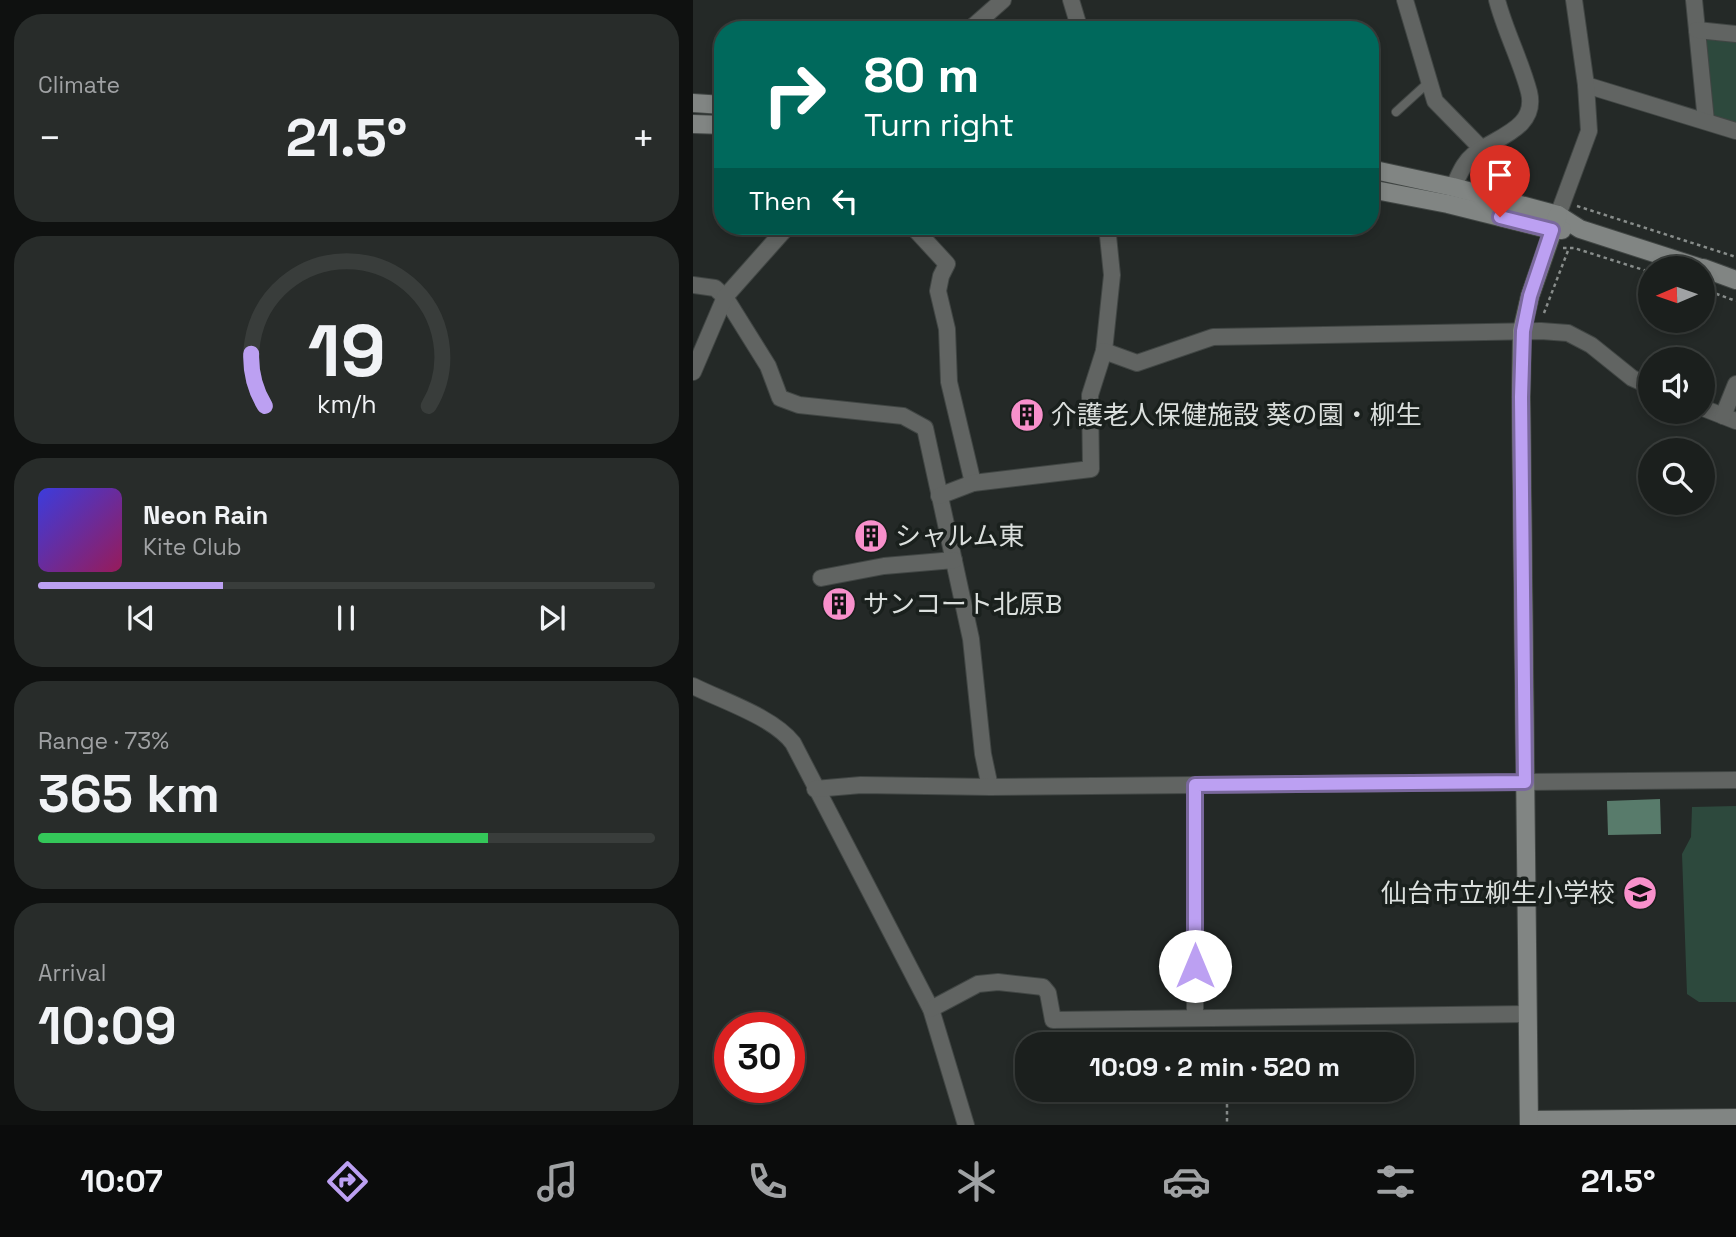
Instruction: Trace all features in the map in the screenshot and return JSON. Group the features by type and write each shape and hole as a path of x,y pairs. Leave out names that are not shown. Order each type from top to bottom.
{"street":[{"path":"979,21 1003,0"},
{"path":"1071,0 1077,21"},
{"path":"1405,0 1435,101 1482,149"},
{"path":"1453,187 1467,162 1482,149 1522,125 1529,114 1530,95 1497,0"},
{"path":"1574,0 1586,85 1589,131 1530,296 1523,331 1521,397 1529,1123 1736,1118"},
{"path":"1694,0 1706,121"},
{"path":"1697,30 1736,34"},
{"path":"1586,85 1736,131"},
{"path":"693,103 714,104"},
{"path":"693,124 714,125"},
{"path":"1379,171 1453,187 1560,216 1580,229 1662,256"},
{"path":"1379,191 1448,204 1560,216"},
{"path":"693,372 725,297 780,235"},
{"path":"920,235 947,264 938,291 947,329 950,382 973,483"},
{"path":"939,496 973,483 1091,469 1090,395 1104,351 1112,275 1108,235"},
{"path":"1715,273 1736,280"},
{"path":"693,285 715,288 725,297 768,366 780,398 799,405 903,416 925,428 971,639 983,754 990,787"},
{"path":"1104,351 1137,363 1213,337 1523,331 1568,333 1591,345 1638,381"},
{"path":"1729,419 1736,384"},
{"path":"821,578 884,566 954,560"},
{"path":"693,686 768,722 785,732 793,743 931,1009 966,1125"},
{"path":"815,789 861,785 990,787 1736,780"},
{"path":"1195,785 1195,1018"},
{"path":"931,1009 978,984 998,982 1043,988 1048,993 1053,1020 1527,1014"}],"lane":[{"path":"1396,112 1430,81"}],"path":[{"path":"1560,216 1736,257"},
{"path":"1557,248 1569,248 1638,268"},
{"path":"1542,317 1551,300 1569,248"},
{"path":"1715,293 1736,300"},
{"path":"1227,1102 1227,1125"}],"shaded area":[{"path":"1710,37 1736,40 1736,125 1715,118 1710,109 1704,41"},
{"path":"1660,799 1661,834 1608,835 1607,801"},
{"path":"1736,806 1736,1002 1699,1002 1687,994 1682,854 1691,837 1692,807"}],"place":[{"name":"介護老人保健施設 葵の園・柳生","path":"1027,415"},
{"name":"シャルム東","path":"871,536"},
{"name":"サンコート北原B","path":"839,604"},
{"name":"仙台市立柳生小学校","path":"1640,893"}],"route":[{"path":"1195,966 1195,785 1525,782 1521,397 1523,331 1530,296 1552,230 1500,217"}]}
